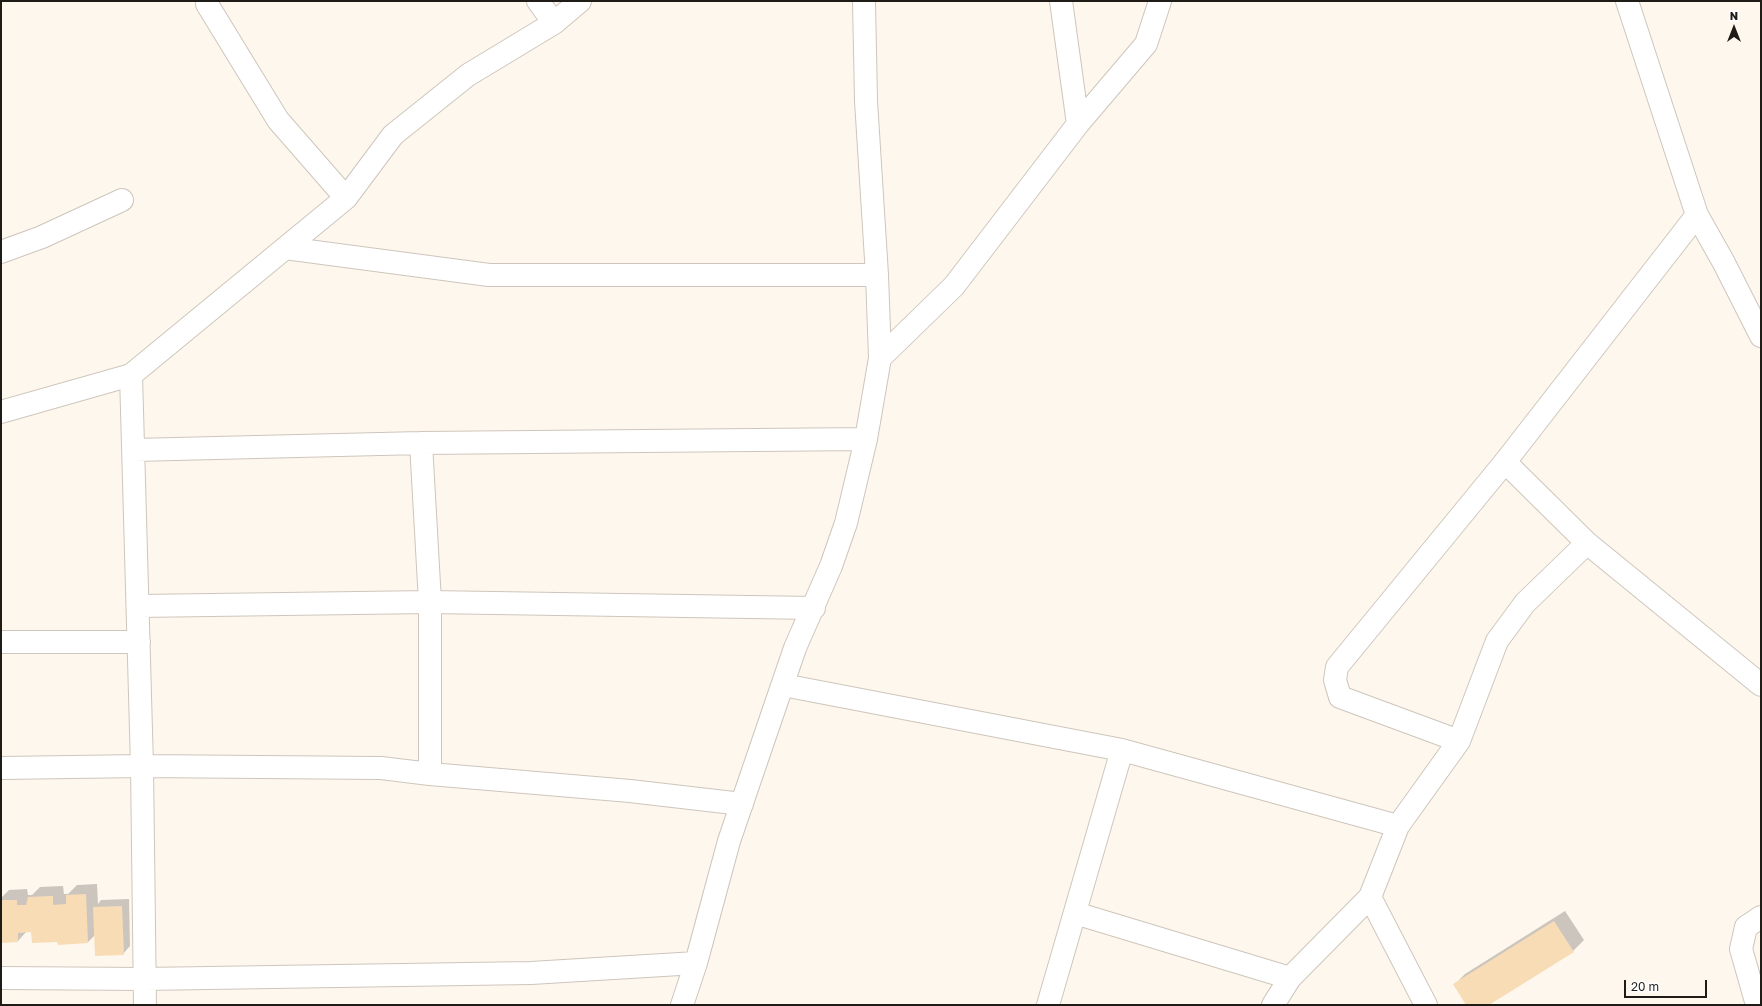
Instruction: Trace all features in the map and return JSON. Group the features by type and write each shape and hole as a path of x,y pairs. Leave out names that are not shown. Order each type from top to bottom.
{"street":[{"path":"538,1 554,23"},
{"path":"1,412 131,375 346,198 393,135 468,75 554,23 580,1"},
{"path":"682,1005 696,963 729,841 796,648 831,566 846,523 866,439 880,358 877,276 866,101 864,1"},
{"path":"1061,1 1078,124"},
{"path":"880,358 954,286 1078,124 1146,44 1160,1"},
{"path":"1627,1 1697,216 1724,263 1761,336"},
{"path":"207,4 278,120 346,198"},
{"path":"1,252 42,237 122,200"},
{"path":"1459,741 1340,697 1334,680 1337,667 1505,462 1697,216"},
{"path":"285,248 489,275 877,276"},
{"path":"131,375 142,766 145,1005"},
{"path":"134,450 421,443 866,439"},
{"path":"421,443 430,602 430,774"},
{"path":"1505,462 1587,543 1761,685"},
{"path":"1273,1005 1290,978 1370,897 1398,826 1459,741 1497,641 1525,603 1587,543"},
{"path":"138,606 430,602 814,608"},
{"path":"1,642 139,642"},
{"path":"783,685 1122,750 1398,826"},
{"path":"1048,1005 1122,750"},
{"path":"1,768 142,766 381,768 430,774 630,791 742,804"},
{"path":"1370,897 1426,1005"},
{"path":"1075,912 1290,978"},
{"path":"1757,1005 1741,949 1746,927 1761,917"},
{"path":"1,978 144,979 530,972 696,963"}],"building":[{"path":"86,894 88,943 58,945 57,942 32,943 31,932 18,933 18,942 1,943 1,900 17,900 17,905 26,905 28,897 53,896 53,905 66,904 66,895"},
{"path":"122,906 124,955 95,956 93,907"},
{"path":"1554,921 1574,952 1489,1005 1466,1005 1453,984"}]}
